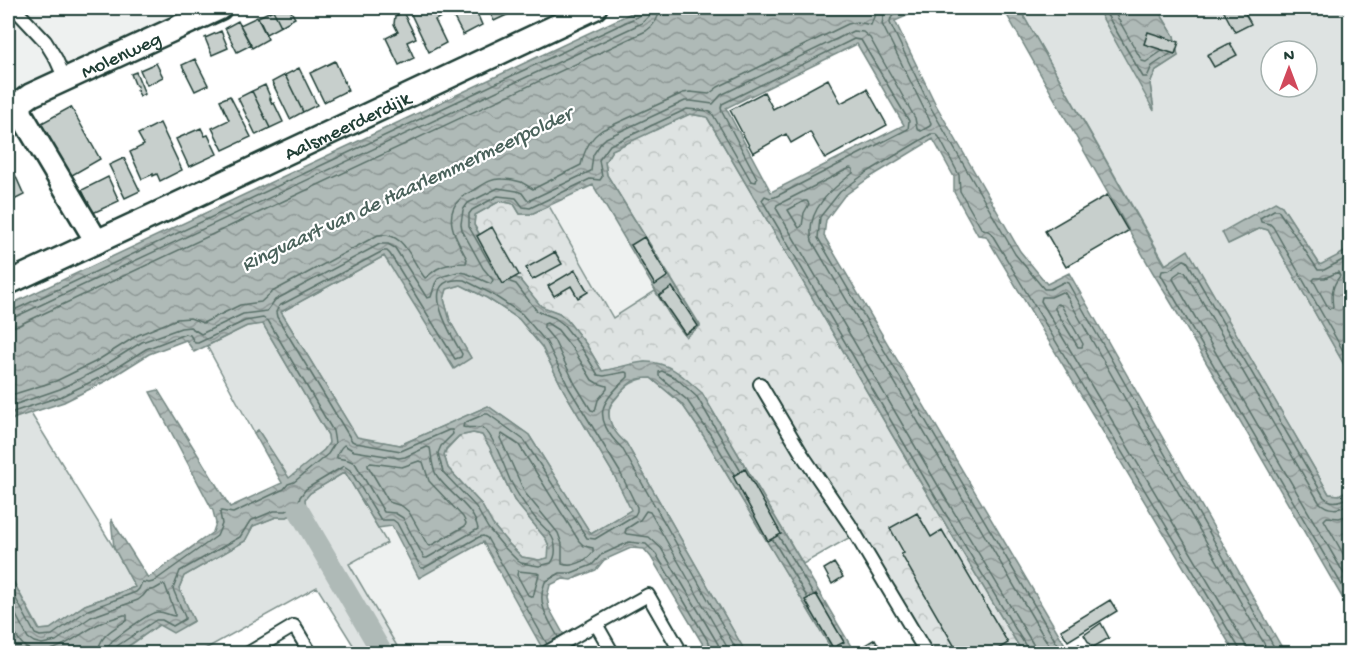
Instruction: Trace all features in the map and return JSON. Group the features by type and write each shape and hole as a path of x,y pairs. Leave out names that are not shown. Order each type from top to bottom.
{"street":[{"name":"Molenweg","path":"14,99 65,79 220,8"},
{"name":"Aalsmeerderdijk","path":"8,283 595,8"},
{"path":"14,99 97,242"}],"lane":[{"path":"14,8 45,41 65,79"},
{"path":"760,384 803,456 850,525 927,654"},
{"path":"544,654 648,595 682,654"},
{"path":"596,624 612,654"},
{"path":"256,651 294,626 311,654"}],"shaded area":[{"path":"8,8 247,8 8,113"},
{"path":"593,184 655,291 613,318 549,206"},
{"path":"392,526 419,578 483,542 545,653 401,653 349,564 387,543 378,528"}],"green space":[{"path":"1019,8 1097,8 1154,109 1150,84 1156,70 1178,56 1174,36 1157,8 1350,8 1350,249 1321,266 1282,206 1228,244 1261,228 1268,230 1350,375 1350,489 1339,495 1329,494 1188,251 1166,265"},
{"path":"689,114 707,117 901,450 1023,653 931,653 852,536 803,564 702,393 645,362 602,371 586,344 567,320 559,313 541,307 519,279 506,275 495,261 474,225 475,215 500,201 514,204 520,214 531,214 549,206 613,318 655,291 686,336 700,325 607,175 605,161 612,150"},
{"path":"384,256 471,358 450,321 444,299 447,289 461,285 487,298 519,319 542,347 564,391 632,510 591,534 529,435 488,406 400,445 357,438 281,312"},
{"path":"263,324 328,435 329,443 324,450 289,479 258,430 254,433 207,346 247,326"},
{"path":"651,378 682,404 705,438 834,653 746,653 626,443 618,436 610,421 609,410 620,393 637,380"},
{"path":"30,412 114,548 135,587 85,605 50,629 40,630 8,572 8,423"},
{"path":"473,433 482,435 514,500 546,539 549,546 549,558 539,560 522,557 493,525 481,504 448,468 444,455 446,450 459,436"},
{"path":"345,472 387,543 349,564 401,653 358,653 317,587 198,653 118,654 159,625 194,621 179,588 184,576 245,541 253,526 276,517 287,517 305,508 305,499 310,493"}],"water":[{"name":"Ringvaart van de Haarlemmermeerpolder","path":"642,8 924,8 895,21 936,105 1020,251 1047,284 1069,273 1285,653 1235,653 986,236 978,235 954,192 954,177 933,139 844,196 826,220 824,236 1070,653 1023,653 901,450 707,117 690,114 612,150 605,162 607,175 700,326 686,337 671,317 593,185 531,214 520,214 514,204 500,201 475,215 474,225 506,275 519,279 541,306 559,313 567,320 586,344 602,371 654,362 669,367 702,393 855,653 834,653 705,438 682,404 651,378 642,378 629,384 614,400 609,411 610,422 626,443 746,653 708,653 651,557 644,549 631,548 604,560 596,570 550,585 547,597 549,608 574,653 545,653 483,542 419,578 392,526 378,528 345,472 310,493 305,499 306,508 287,517 276,517 253,526 245,541 184,576 179,588 194,621 173,633 159,625 118,653 8,653 8,572 39,630 50,629 85,605 135,587 114,548 111,519 148,578 213,532 216,523 213,511 150,392 158,390 230,507 282,483 254,433 258,430 289,478 324,450 329,443 328,435 263,324 247,326 194,352 186,340 149,354 106,381 64,402 15,418 8,423 9,305","holes":["857,44 904,125 771,192 726,108","384,256 454,369 471,358 450,321 444,299 447,289 461,285 487,298 519,319 542,347 564,391 614,475 631,510 591,534 529,435 488,406 400,445 357,437 281,312","473,433 482,435 514,500 546,539 549,546 548,558 539,560 522,557 493,525 481,504 448,468 444,455 446,449 459,436"]},
{"path":"1003,8 1019,8 1165,265 1188,250 1329,494 1339,495 1350,489 1350,611 1152,271"},
{"path":"1097,8 1157,8 1174,36 1178,56 1156,70 1150,84 1154,111"},
{"path":"1275,202 1282,206 1320,265 1350,249 1350,282 1345,295 1350,315 1350,375 1268,230 1261,228 1228,244 1222,232"}],"building":[{"path":"289,8 295,18 281,26 273,10"},
{"path":"408,8 439,8 443,16 435,20 446,43 429,52"},
{"path":"465,8 472,8 474,12 476,11 482,25 463,35 452,14"},
{"path":"488,8 509,8 511,13 494,21"},
{"path":"1222,8 1242,8 1251,24 1235,32"},
{"path":"273,10 281,26 266,34 258,17"},
{"path":"403,12 416,38 407,42 414,58 399,65 386,38 398,32 394,24 395,16"},
{"path":"257,17 268,39 252,48 240,25"},
{"path":"238,21 251,45 237,52 225,28"},
{"path":"221,31 228,48 212,55 205,38"},
{"path":"1148,32 1179,42 1175,54 1144,44"},
{"path":"1230,43 1237,55 1214,67 1207,55"},
{"path":"195,59 208,85 195,91 182,65"},
{"path":"335,61 348,90 324,102 310,73"},
{"path":"156,63 163,77 147,85 140,70"},
{"path":"299,68 317,105 303,112 285,75"},
{"path":"136,72 145,94 140,96 138,86 131,74"},
{"path":"285,75 303,112 290,119 272,82"},
{"path":"828,79 841,103 867,89 887,125 825,159 810,132 791,143 786,134 753,153 730,110 764,92 773,109"},
{"path":"265,85 272,104 274,103 283,122 270,128 252,91"},
{"path":"252,91 270,128 256,135 238,98"},
{"path":"230,96 251,137 223,150 212,128 229,120 220,100"},
{"path":"71,107 100,159 67,178 38,125"},
{"path":"160,123 182,170 160,181 157,174 142,179 130,152 144,145 138,134"},
{"path":"201,128 205,136 208,135 217,154 189,167 176,139"},
{"path":"124,158 140,191 125,198 109,165"},
{"path":"8,159 24,195 8,203"},
{"path":"108,177 119,201 93,213 82,190"},
{"path":"1107,195 1128,231 1066,267 1045,231"},
{"path":"492,227 519,275 503,284 477,236"},
{"path":"644,237 668,276 655,285 631,245"},
{"path":"555,252 562,264 532,280 526,268"},
{"path":"575,270 588,292 578,298 571,286 554,296 548,286"},
{"path":"672,287 698,326 685,334 659,296"},
{"path":"745,469 781,534 768,541 733,476"},
{"path":"917,513 931,537 942,530 1008,643 990,654 959,654 901,554 904,553 890,528"},
{"path":"834,563 843,577 832,584 824,569"},
{"path":"816,594 844,642 833,648 805,600"},
{"path":"1110,600 1117,611 1068,641 1061,630"},
{"path":"1101,623 1109,638 1092,648 1084,635"},
{"path":"875,639 880,648 870,654 865,645"},
{"path":"1079,644 1085,654 1070,654 1068,651"}],"waterway":[{"path":"299,511 383,654"}]}
